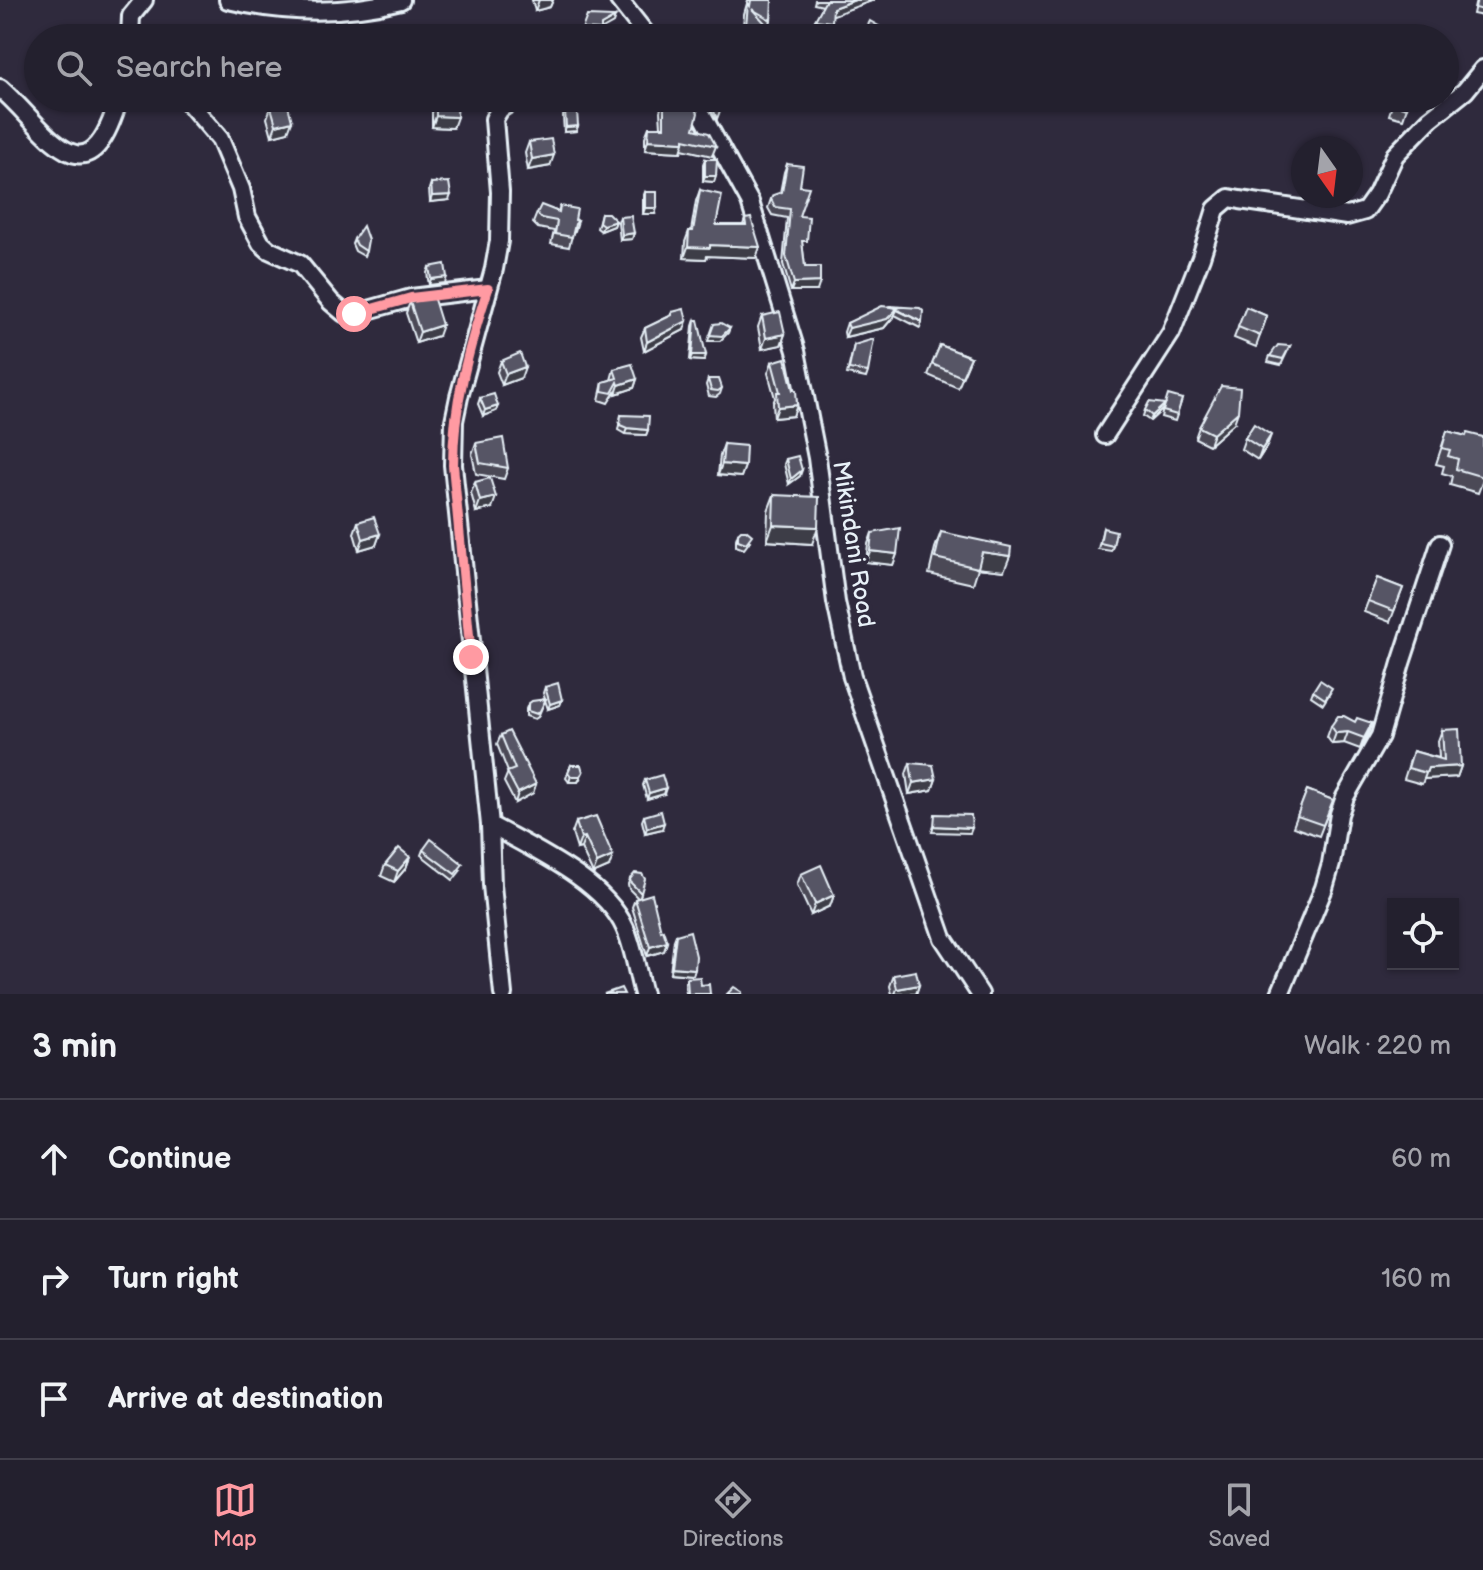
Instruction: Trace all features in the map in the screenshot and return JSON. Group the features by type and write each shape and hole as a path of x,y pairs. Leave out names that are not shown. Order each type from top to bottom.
{"street":[{"path":"131,24 131,16 144,0"},
{"path":"228,0 283,11 328,12 401,0"},
{"path":"619,0 637,24"},
{"path":"1459,96 1483,69"},
{"path":"0,88 24,109"},
{"path":"27,112 57,146 80,156 88,155 104,139 114,112"},
{"path":"197,112 220,139 241,189 247,217 261,243 300,264 344,313 354,314 411,298 488,289"},
{"path":"498,112 494,119 500,225 488,289 454,421 453,465 490,825 492,885 503,994"},
{"name":"Mikindani Road","path":"701,112 750,202 796,351 817,458 836,602 852,677 943,938 980,994"},
{"path":"1105,435 1171,333 1216,209 1222,202 1229,198 1347,216 1365,211 1377,194 1395,155 1439,112"},
{"path":"1280,994 1324,888 1345,797 1380,736 1440,544"},
{"path":"490,825 605,898 627,931 643,994"}],"building":[{"path":"751,0 772,0 771,20 752,9 765,24 746,24 748,3 750,6"},
{"path":"826,0 855,0 833,8 832,22 815,20"},
{"path":"1477,0 1483,0 1483,10 1475,8"},
{"path":"587,16 615,17 603,24 584,24"},
{"path":"272,112 290,112 292,121 276,125"},
{"path":"436,112 457,112 457,117 436,116"},
{"path":"565,112 577,112 578,126 566,127"},
{"path":"664,112 697,112 694,129 709,133 716,146 684,139 684,142 648,140 649,127 664,127"},
{"path":"551,139 554,155 532,159 529,142"},
{"path":"705,159 717,159 716,176 705,176"},
{"path":"787,164 803,166 800,186 809,187 799,216 809,217 807,241 802,241 805,267 820,267 820,282 794,283 786,256 790,209 775,207 771,199 782,192"},
{"path":"449,182 451,195 432,196 431,183"},
{"path":"700,190 722,195 716,225 746,225 745,219 751,218 760,247 688,247"},
{"path":"645,192 657,192 657,208 645,208"},
{"path":"541,205 559,212 560,206 577,209 575,220 578,221 572,237 555,234 557,221 541,218 537,213"},
{"path":"601,213 608,213 616,221 603,225 599,222"},
{"path":"631,216 634,233 622,235 620,217"},
{"path":"363,226 368,240 366,251 354,239"},
{"path":"445,264 447,277 431,279 429,267"},
{"path":"433,296 442,325 420,332 410,302"},
{"path":"882,306 898,308 887,319 849,328 847,323"},
{"path":"889,306 920,308 923,311 922,322 898,308"},
{"path":"1246,307 1267,316 1260,336 1238,327"},
{"path":"684,309 687,321 647,342 645,328 672,315 672,312"},
{"path":"780,312 785,334 766,338 762,316"},
{"path":"695,320 698,320 706,355 692,355"},
{"path":"721,323 730,328 722,336 710,335 714,324"},
{"path":"874,339 868,372 849,369 854,345"},
{"path":"940,345 971,357 962,377 932,364"},
{"path":"1278,345 1290,346 1283,359 1270,356"},
{"path":"520,353 525,367 506,374 501,361"},
{"path":"785,358 793,390 796,390 797,405 778,407 777,392 780,392 772,362"},
{"path":"632,364 637,379 619,385 618,382 612,393 602,391 603,382 617,378 614,369"},
{"path":"708,379 719,379 722,388 711,390"},
{"path":"1221,386 1240,388 1238,412 1213,434 1199,427"},
{"path":"494,394 498,406 485,410 480,398"},
{"path":"1168,395 1182,399 1177,415 1163,411"},
{"path":"1149,402 1165,404 1152,416 1145,410"},
{"path":"621,415 649,416 648,430 620,425"},
{"path":"1254,424 1271,435 1262,449 1245,438"},
{"path":"1447,431 1483,437 1483,477 1456,469 1458,459 1448,456 1450,450 1442,448"},
{"path":"503,438 508,468 480,463 476,443"},
{"path":"724,444 746,446 745,466 722,464"},
{"path":"798,456 802,470 791,479 786,459"},
{"path":"490,478 496,497 480,501 475,482"},
{"path":"774,495 819,497 818,527 773,525"},
{"path":"374,517 380,534 363,539 358,522"},
{"path":"900,528 897,554 870,551 872,533"},
{"path":"1103,528 1116,531 1113,546 1100,543"},
{"path":"741,530 752,535 746,543 738,540"},
{"path":"941,532 1011,547 1010,556 982,552 978,568 935,558"},
{"path":"1377,578 1403,588 1394,611 1368,601"},
{"path":"1320,680 1332,688 1325,699 1313,691"},
{"path":"558,683 562,700 550,704 545,687"},
{"path":"546,699 537,714 528,711 528,704 532,701"},
{"path":"1338,716 1355,722 1357,718 1372,723 1364,738 1348,732 1336,733 1331,726"},
{"path":"1459,729 1461,766 1428,768 1426,773 1408,768 1413,751 1444,760 1442,730"},
{"path":"509,731 536,784 518,793 507,772 515,769 501,735"},
{"path":"910,763 933,765 936,779 913,783"},
{"path":"571,765 581,765 583,772 580,776 571,776 568,772"},
{"path":"662,775 666,788 649,793 645,780"},
{"path":"1307,790 1333,800 1323,825 1297,816"},
{"path":"661,811 664,823 647,828 644,816"},
{"path":"935,814 971,815 972,828 934,826"},
{"path":"596,816 613,856 597,863 585,837 581,838 576,822"},
{"path":"431,839 463,864 455,874 423,850"},
{"path":"399,848 410,857 398,871 385,865"},
{"path":"821,865 834,895 815,904 801,874"},
{"path":"635,873 642,874 645,879 641,893 631,883 630,879"},
{"path":"652,894 661,931 667,942 650,947 635,899"},
{"path":"690,931 696,956 695,969 672,967 676,935"},
{"path":"916,971 919,985 897,989 894,975"},
{"path":"700,977 701,985 709,984 710,994 688,994 687,978"},
{"path":"734,987 742,992 742,994 727,994"},
{"path":"621,988 624,994 604,994"}],"route":[{"path":"354,314 411,298 488,289 459,397 453,440 471,657"}]}
